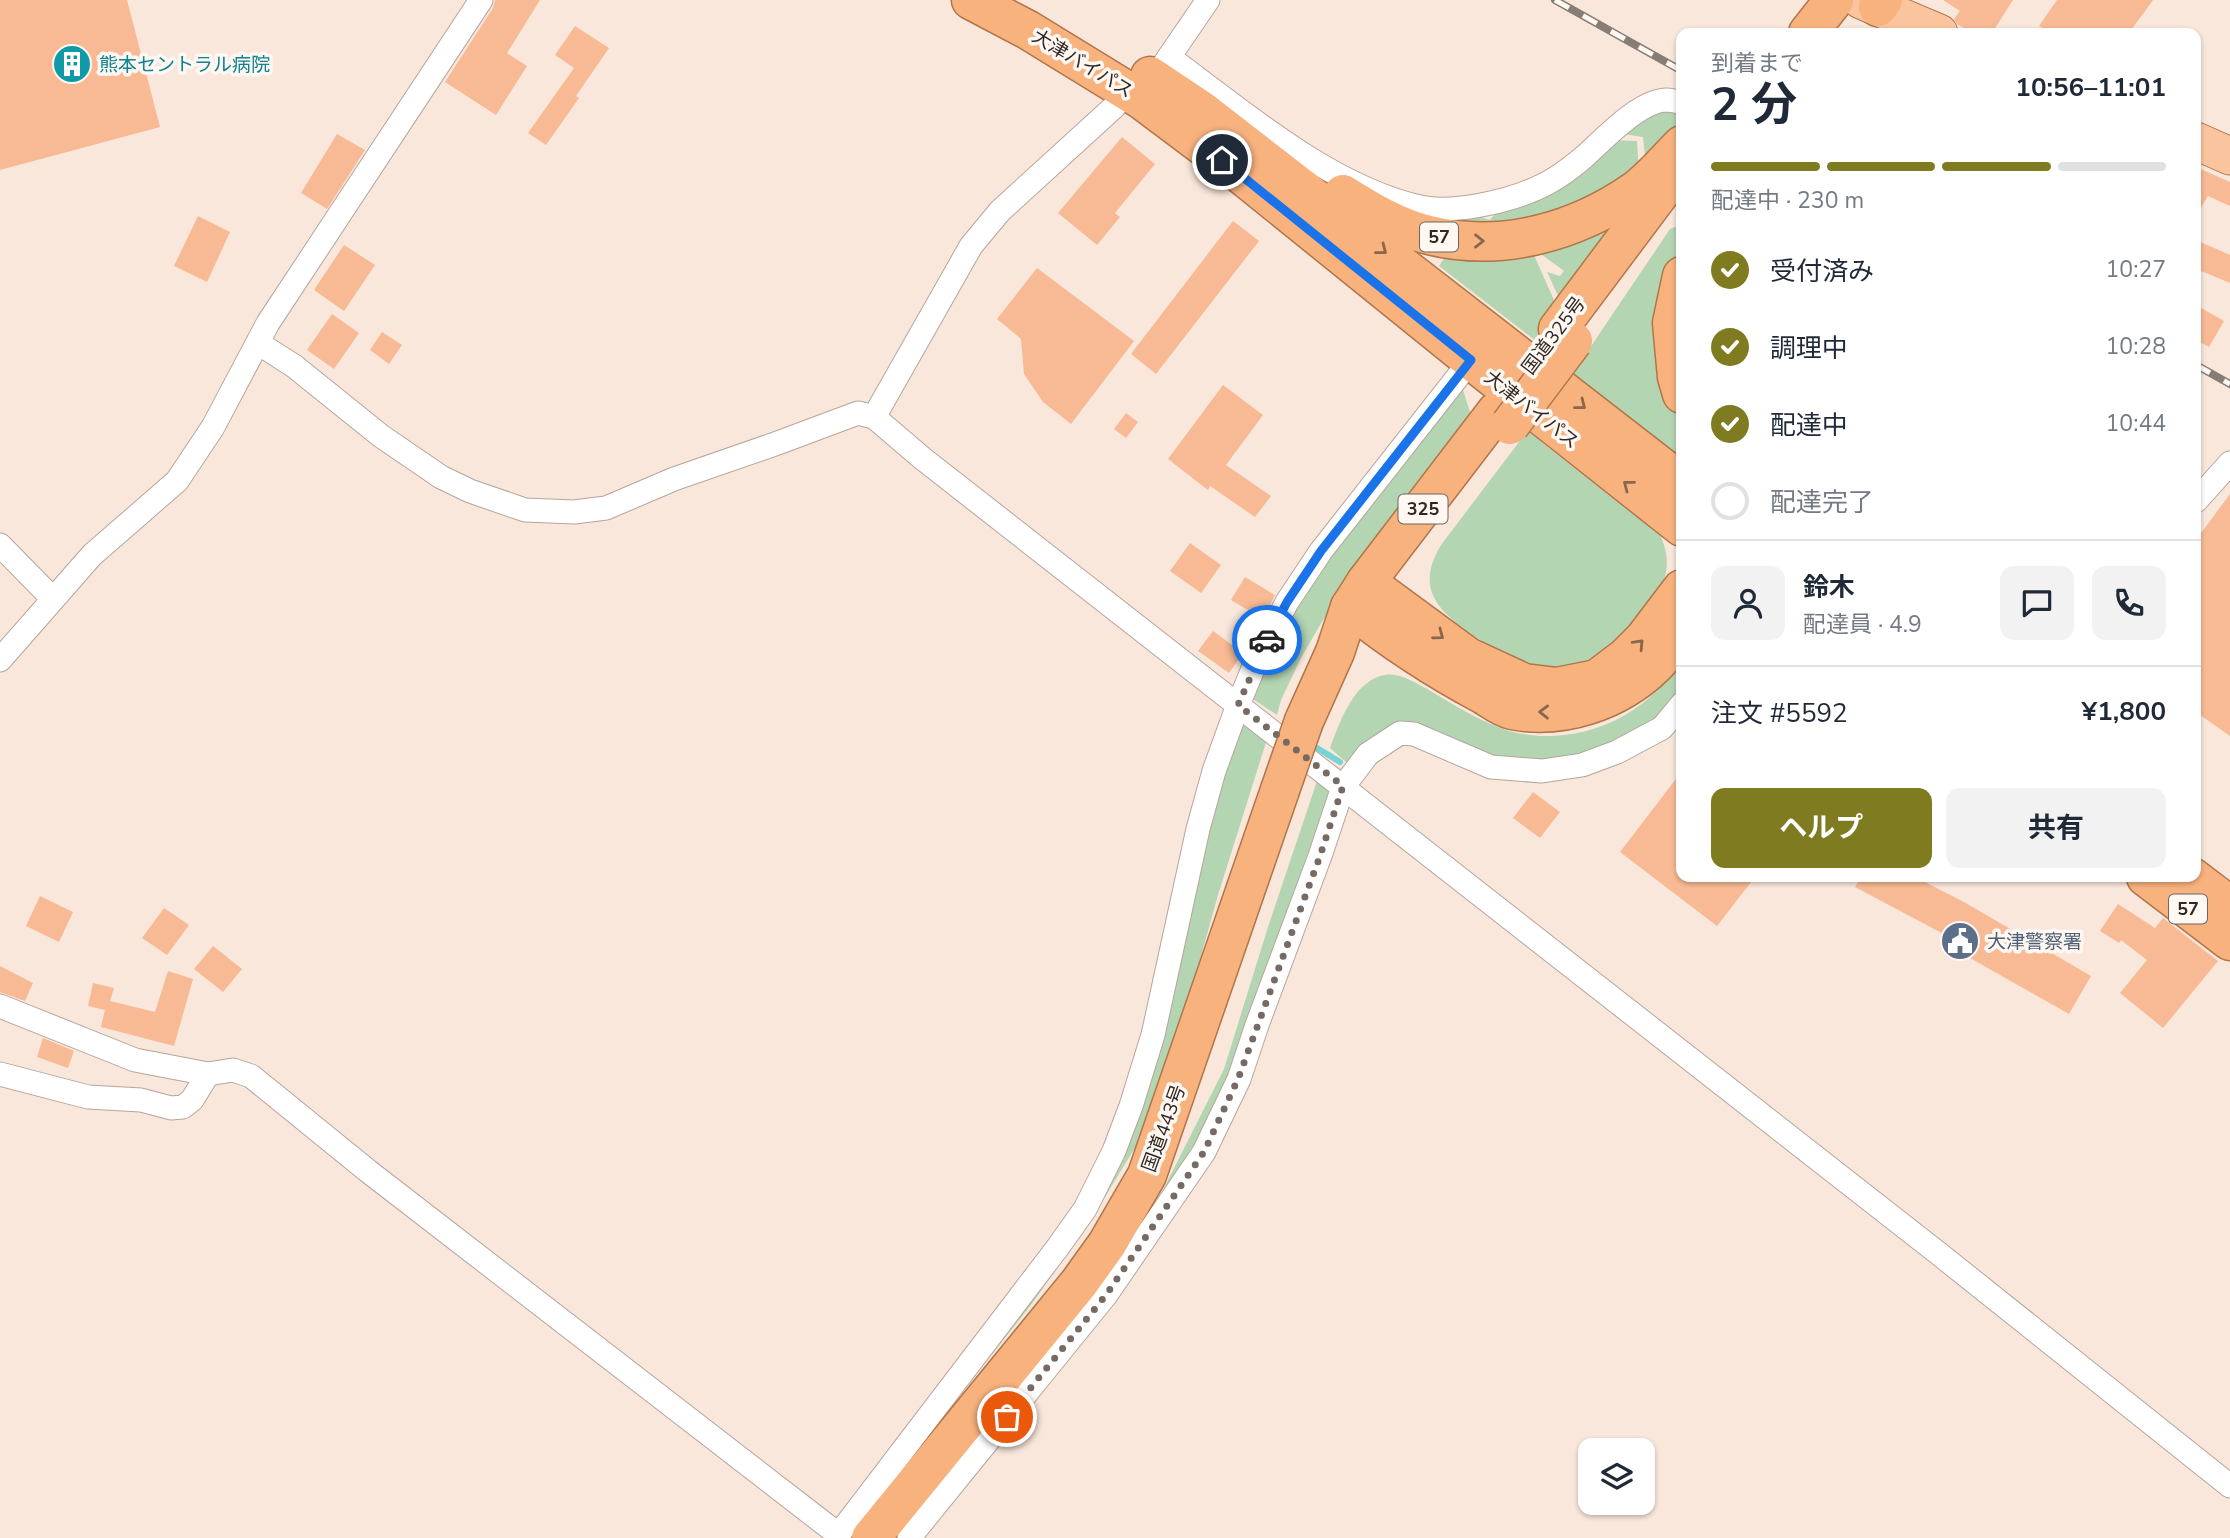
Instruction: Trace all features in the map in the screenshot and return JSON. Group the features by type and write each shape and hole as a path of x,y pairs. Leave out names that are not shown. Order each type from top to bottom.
{"highway":[{"name":"大津バイパス","path":"971,0 1028,30 1148,82 1201,110 1676,478"},
{"name":"大津バイパス","path":"1026,0 1148,82 1242,175 1676,522"},
{"path":"1783,28 1803,0"},
{"path":"1812,28 1834,0"},
{"name":"57","path":"1201,110 1240,123 1340,193 1381,218 1428,235 1474,242 1514,240 1553,232 1597,214 1638,188 1676,151"},
{"name":"国道325号","path":"1367,601 1565,335 1676,173"},
{"name":"国道325号","path":"1565,335 1676,199"},
{"path":"1676,304 1672,323 1676,366"},
{"path":"1367,601 1468,657 1524,683 1556,687 1597,679 1644,639 1676,597"},
{"path":"1367,601 1451,678 1510,710 1558,712 1583,707 1614,695 1655,664 1676,639"},
{"name":"国道443号","path":"849,1537 1079,1283 1107,1244 1147,1175 1304,721 1335,652 1367,601"},
{"name":"57","path":"2153,882 2230,941"},
{"name":"57","path":"2199,882 2230,906"}],"main road":[{"path":"1874,3 1928,28"},
{"path":"2201,143 2230,156"}],"street":[{"path":"0,660 92,555 177,481 213,427 268,323 481,0"},
{"path":"874,417 971,246 983,230 1000,211 1114,107 1148,82 1208,0"},
{"path":"1148,82 1261,125 1358,185 1422,207 1447,208 1480,205 1536,189 1577,163 1636,110 1665,100 1676,101"},
{"path":"258,343 294,366 381,436 441,477 470,491 525,510 574,512 606,508 674,479 858,413 874,417 922,458 2227,1480"},
{"path":"0,1006 135,1060 208,1074 233,1070 251,1076 368,1171 849,1537 1085,1209 1114,1151 1131,1106 1153,1035 1198,829 1214,771 1255,664 1287,602 1321,551 1471,360"},
{"path":"2201,495 2230,463"},
{"path":"0,545 53,599"},
{"path":"909,1538 1106,1295 1204,1152 1238,1079 1343,786 1368,754 1400,733 1414,734 1491,767 1542,771 1582,765 1617,752 1662,728 1676,711"},
{"path":"0,1074 88,1097 141,1100 171,1108 183,1107 192,1100 208,1074"}],"green space":[{"path":"1676,110 1676,126 1646,164 1643,137 1623,134 1644,114"},
{"path":"1611,140 1637,141 1639,174 1530,224 1454,223 1488,210 1483,218 1490,220 1502,205"},
{"path":"1627,206 1565,311 1547,272 1560,276 1564,271 1537,251 1534,255 1561,316 1540,344 1439,266 1453,246"},
{"path":"1676,228 1676,453 1573,373 1670,229"},
{"path":"1458,387 1463,390 1470,412 1323,620 1301,658 1281,700 1277,715 1250,697 1303,591"},
{"path":"1528,430 1661,536 1667,557 1663,583 1653,600 1615,646 1587,663 1562,668 1530,668 1518,664 1457,623 1437,603 1431,591 1433,562 1441,545"},
{"path":"1676,670 1676,703 1669,712 1578,761 1495,761 1422,731 1339,776 1323,766 1325,758 1340,769 1347,763 1330,748 1354,696 1370,681 1380,676 1405,678 1499,727 1542,736 1575,733 1607,724 1636,708"},
{"path":"1247,722 1268,736 1218,895 1159,1099 1136,1146 1091,1220 1031,1305 923,1442 871,1515 1103,1186 1214,791 1238,725"},
{"path":"1318,778 1333,788 1333,799 1227,1089 1215,1114 1170,1192 1131,1252 900,1538 896,1538 973,1438 1088,1300 1158,1200 1224,1069"}],"building":[{"name":"熊本セントラル病院","path":"0,0 127,0 160,127 0,170"},
{"path":"495,0 540,0 507,53 527,66 496,115 445,82 493,8"},
{"path":"1943,0 2013,0 1995,28 1964,28 1954,19 1960,11"},
{"path":"2057,0 2153,0 2133,28 2039,26"},
{"path":"575,26 609,48 546,145 528,133 574,68 555,55"},
{"path":"337,134 365,150 327,209 301,193"},
{"path":"1122,137 1155,164 1115,213 1120,217 1097,245 1058,213"},
{"path":"2201,169 2230,182 2230,206 2208,196 2201,208"},
{"path":"198,216 230,232 207,282 174,266"},
{"path":"1233,221 1259,241 1156,374 1131,354"},
{"path":"2201,242 2230,255 2230,283 2201,271"},
{"path":"344,245 375,265 344,311 314,290"},
{"path":"1037,268 1134,341 1071,424 1043,402 1024,374 1021,339 997,319"},
{"path":"2201,308 2224,321 2209,347 2201,343"},
{"path":"332,314 359,333 334,369 307,350"},
{"path":"382,332 402,345 389,364 370,350"},
{"path":"1223,385 1263,415 1226,465 1271,496 1255,517 1210,486 1208,490 1168,459"},
{"path":"1126,413 1138,422 1126,438 1114,429"},
{"path":"2230,494 2230,736 2201,716 2201,533"},
{"path":"1190,543 1221,565 1201,593 1170,571"},
{"path":"1245,577 1275,595 1263,619 1231,600"},
{"path":"1213,631 1243,653 1229,673 1198,651"},
{"path":"1676,779 1676,882 1751,882 1717,926 1620,852"},
{"path":"1533,792 1560,812 1540,838 1513,818"},
{"path":"1858,882 1925,882 2091,976 2069,1014 1947,945 1951,938 1855,887"},
{"path":"40,896 73,912 59,942 26,926"},
{"path":"2118,904 2155,928 2163,918 2218,961 2163,1028 2120,993 2147,960 2121,940 2119,943 2100,931"},
{"path":"164,908 189,925 167,955 142,938"},
{"path":"213,946 242,969 223,992 194,969"},
{"path":"0,966 33,983 25,1001 0,992"},
{"path":"168,971 193,979 174,1046 101,1027 105,1010 88,1006 93,983 114,988 110,1001 155,1012"},
{"path":"43,1038 74,1051 68,1068 37,1057"}],"waterway":[{"path":"1309,743 1340,762"}],"railway":[{"path":"1555,0 1676,68"},
{"path":"2201,368 2230,384"}],"way so far":[{"path":"1007,1417 1106,1295 1204,1152 1238,1079 1320,856 1343,786 1238,705 1267,640"}],"place":[{"name":"熊本セントラル病院","path":"72,64"},
{"name":"大津警察署","path":"1960,941"}],"route":[{"path":"1222,160 1471,360 1321,551 1287,602 1267,640"}]}
